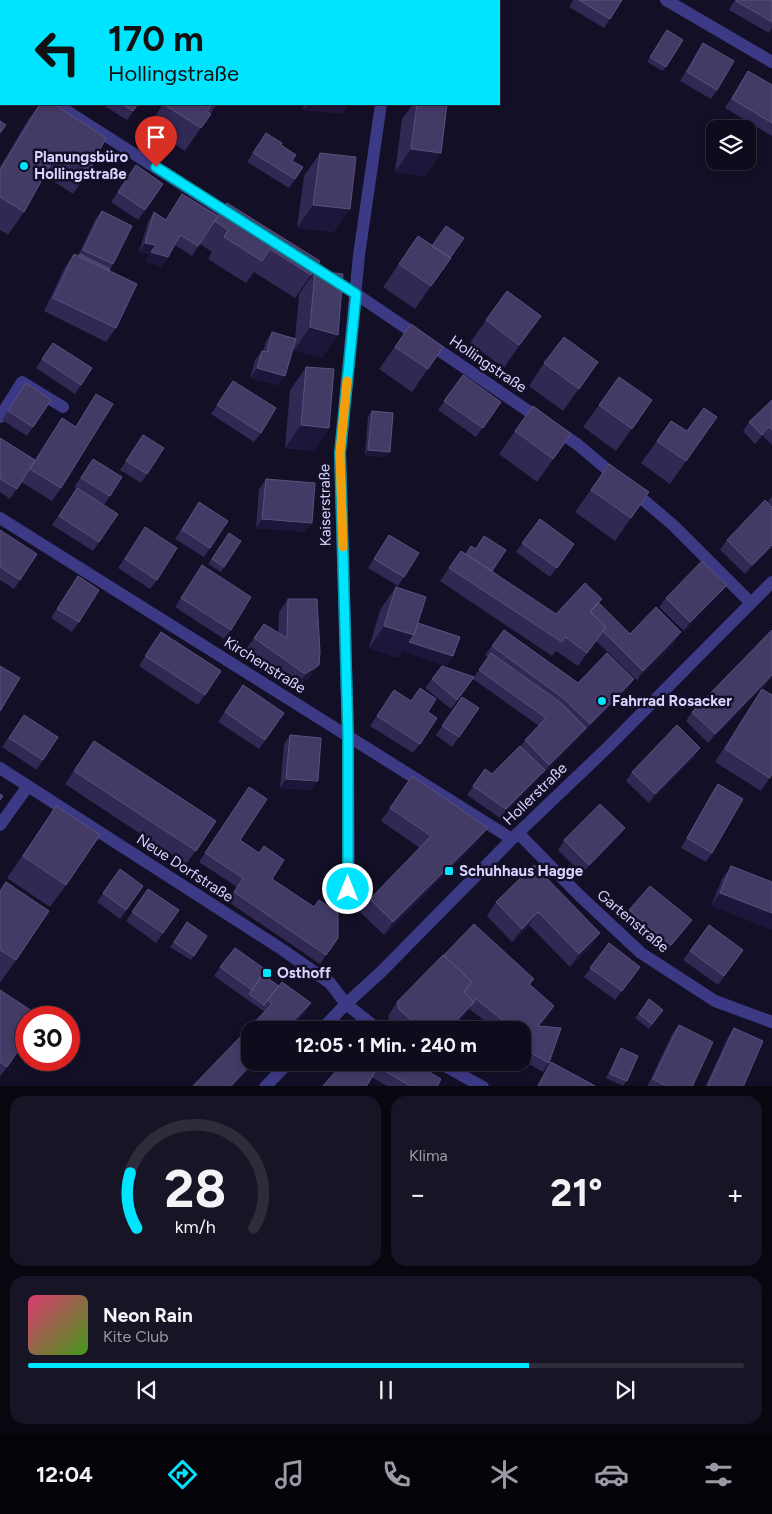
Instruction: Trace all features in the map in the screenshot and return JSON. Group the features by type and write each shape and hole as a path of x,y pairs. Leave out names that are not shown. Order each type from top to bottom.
{"street":[{"path":"666,0 772,62"},
{"path":"58,105 247,226"},
{"name":"Kaiserstraße","path":"349,908 348,736 340,453 359,255 381,105"},
{"name":"Hollingstraße","path":"289,252 356,294 577,444 673,525 752,603"},
{"path":"0,417 22,382 63,407"},
{"name":"Kirchenstraße","path":"0,518 348,736 515,836"},
{"name":"Hollerstraße","path":"329,1021 381,972 515,836 607,748 772,582"},
{"name":"Neue Dorfstraße","path":"0,768 283,950 330,983 346,1004 368,1021"},
{"path":"0,825 28,786"},
{"name":"Gartenstraße","path":"515,836 641,953 715,1001 772,1022"},
{"path":"265,1086 279,1071"},
{"path":"455,1071 483,1086"}],"building":[{"path":"579,0 622,0 610,19"},
{"path":"772,0 772,22 736,1"},
{"path":"667,30 683,40 666,67 650,57"},
{"path":"703,43 734,61 717,90 687,72"},
{"path":"748,71 772,85 772,123 732,99"},
{"path":"39,105 56,105 106,138 89,171 58,151 24,212 0,197 0,170"},
{"path":"124,105 137,105 133,111"},
{"path":"165,105 211,105 207,112 211,114 201,128"},
{"path":"417,105 447,105 441,153 411,149"},
{"path":"0,121 6,125 0,133"},
{"path":"266,133 296,155 292,161 303,167 295,179 253,153"},
{"path":"320,153 356,157 350,209 313,205"},
{"path":"136,165 163,184 145,210 118,192"},
{"path":"182,194 218,216 198,246 180,235 168,257 151,252 156,245 145,243 154,212 166,220"},
{"path":"227,203 320,261 311,275 270,249 262,261 224,237 228,230 215,221"},
{"path":"102,211 132,226 113,264 83,250"},
{"path":"446,226 464,238 450,258 432,246"},
{"path":"418,236 451,258 431,286 399,264"},
{"path":"74,254 137,284 116,328 53,298"},
{"path":"80,254 110,269 109,271 79,256"},
{"path":"315,271 343,274 338,335 310,327"},
{"path":"507,291 541,316 519,345 486,320"},
{"path":"411,324 443,347 428,369 395,347"},
{"path":"272,332 296,339 285,376 257,368 262,351 267,352"},
{"path":"564,337 598,362 579,389 544,363"},
{"path":"53,343 92,368 81,385 42,359"},
{"path":"306,367 334,369 329,428 301,425"},
{"path":"463,375 501,402 483,428 444,401"},
{"path":"619,377 652,400 632,429 599,405"},
{"path":"233,381 276,408 261,433 217,405"},
{"path":"26,383 51,400 33,427 8,411"},
{"path":"96,394 113,404 61,488 30,469 62,418 76,427"},
{"path":"772,400 772,430 769,427 762,435 749,422"},
{"path":"533,406 571,434 553,459 515,431"},
{"path":"704,408 717,417 686,461 657,441 671,421 687,431"},
{"path":"372,411 393,413 390,452 368,450"},
{"path":"143,435 164,448 147,474 126,461"},
{"path":"0,438 35,460 17,489 0,479"},
{"path":"93,459 122,477 110,496 81,478"},
{"path":"609,464 649,492 631,518 591,490"},
{"path":"266,479 315,483 312,523 262,519"},
{"path":"77,488 118,514 99,542 59,516"},
{"path":"765,500 772,507 772,545 752,565 727,540"},
{"path":"199,502 228,521 210,548 182,530"},
{"path":"540,519 574,544 557,568 522,543"},
{"path":"145,527 177,548 157,580 125,559"},
{"path":"0,530 37,554 20,580 0,567"},
{"path":"229,533 241,541 224,567 212,559"},
{"path":"389,535 419,553 404,577 374,559"},
{"path":"484,536 506,550 492,571 466,554 471,546 476,549"},
{"path":"461,551 556,614 585,583 602,599 590,611 606,627 587,653 565,637 562,642 449,568"},
{"path":"702,561 727,585 690,622 666,598"},
{"path":"202,565 251,597 231,630 181,598"},
{"path":"78,576 99,590 79,622 57,609"},
{"path":"396,587 426,597 414,635 384,626"},
{"path":"288,599 317,599 319,665 305,674 254,638 264,624 287,638"},
{"path":"599,603 630,634 656,607 681,632 643,671 603,631 606,627 590,612"},
{"path":"418,623 460,637 453,656 409,642 414,635"},
{"path":"504,630 578,683 607,653 634,679 590,724 563,698 492,646"},
{"path":"772,630 772,675 715,734 692,712"},
{"path":"161,632 221,671 205,695 145,656"},
{"path":"491,653 561,703 586,728 549,765 525,740 546,718 479,670"},
{"path":"0,666 20,678 0,711"},
{"path":"442,666 474,677 457,700 432,679"},
{"path":"243,685 284,713 265,740 225,712"},
{"path":"420,688 436,699 428,712 437,718 420,744 377,716 394,690 411,701"},
{"path":"762,689 772,695 772,774 770,778 725,749"},
{"path":"462,697 479,708 459,737 442,726"},
{"path":"24,715 58,737 43,760 9,738"},
{"path":"677,725 700,748 655,794 632,772"},
{"path":"290,735 321,738 318,781 286,779"},
{"path":"94,741 216,821 196,851 74,771"},
{"path":"520,746 545,770 506,809 473,786 485,769 492,774"},
{"path":"412,776 488,828 393,922 370,899 431,836 390,808"},
{"path":"718,784 743,799 712,853 687,838"},
{"path":"249,787 267,799 240,840 259,853 264,846 284,860 272,879 314,907 319,900 338,913 338,938 326,955 234,892 243,878 205,853"},
{"path":"600,804 625,828 589,865 564,840"},
{"path":"56,806 100,835 66,885 23,856"},
{"path":"534,865 600,933 579,954 538,912 522,929 496,902"},
{"path":"731,866 772,882 772,913 720,893"},
{"path":"120,869 143,886 126,910 103,893"},
{"path":"6,882 49,911 16,960 0,950 0,891"},
{"path":"650,886 692,920 671,945 629,910"},
{"path":"148,889 179,910 163,933 132,912"},
{"path":"187,922 207,936 194,956 174,942"},
{"path":"474,924 534,979 529,984 554,1006 538,1026 561,1028 549,1063 531,1053 531,1021 504,1021 476,999 474,1002 464,992 472,982 444,955"},
{"path":"709,925 743,950 724,976 690,951"},
{"path":"609,943 640,967 622,991 590,968"},
{"path":"235,948 266,970 252,990 220,967"},
{"path":"443,955 472,982 464,992 474,1002 456,1021 412,1021 399,1009 397,1002"},
{"path":"263,975 279,986 264,1005 249,994"},
{"path":"282,982 311,1003 294,1021 256,1021 272,1004 267,1000"},
{"path":"0,990 24,1006 15,1006 15,1055 7,1067 0,1062"},
{"path":"649,999 663,1010 652,1024 639,1014"},
{"path":"679,1025 713,1042 692,1086 666,1086 653,1079"},
{"path":"734,1028 763,1041 743,1086 708,1085"},
{"path":"241,1036 241,1071 245,1071 231,1086 193,1086"},
{"path":"621,1048 638,1056 627,1081 610,1074"},
{"path":"551,1062 595,1086 539,1086"},
{"path":"336,1071 376,1071 367,1086 323,1086"},
{"path":"385,1071 427,1071 441,1079 438,1086 410,1086"}],"slow traffic":[{"path":"343,547 340,453 347,381"}],"place":[{"name":"Planungsbüro Hollingstraße","path":"24,166"},
{"name":"Fahrrad Rosacker","path":"602,701"},
{"name":"Schuhhaus Hagge","path":"449,871"},
{"name":"Osthoff","path":"267,973"}],"route":[{"path":"156,167 356,294 340,453 348,736 348,889"}]}
